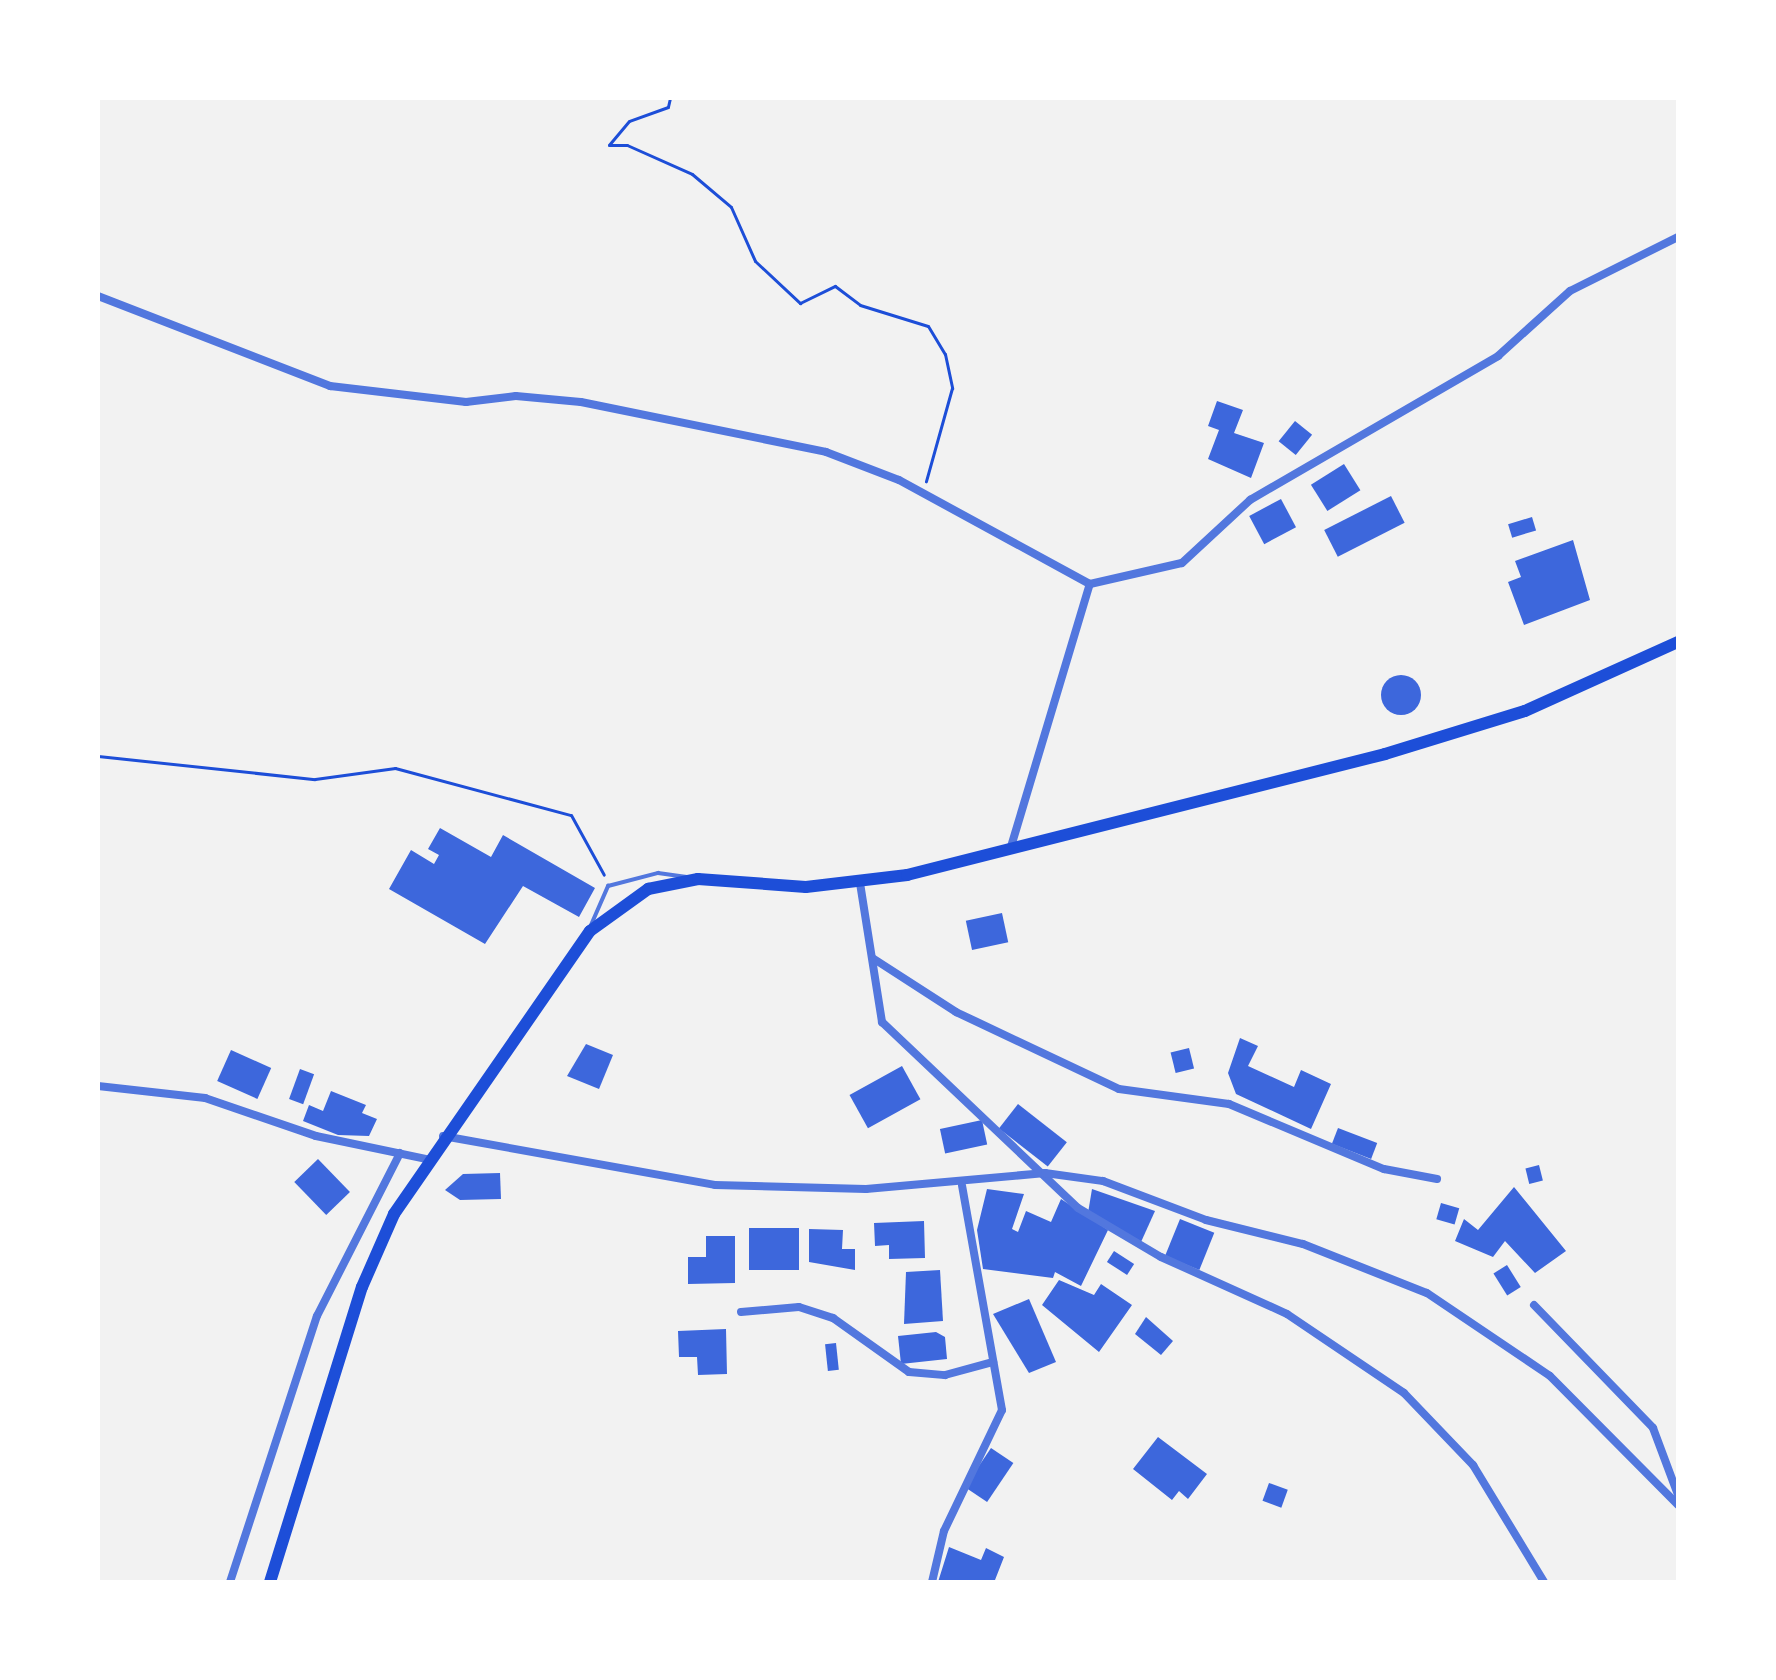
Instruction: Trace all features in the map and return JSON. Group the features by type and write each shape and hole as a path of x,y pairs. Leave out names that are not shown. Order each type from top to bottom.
{"main road":[{"path":"270,1582 362,1287 426,1159 590,931 648,889 698,879 806,887 860,883 1010,850 1525,711 1678,642"}],"street":[{"path":"98,296 330,386 466,402 542,399 665,415 826,452 922,493 1090,584 1182,563 1250,500 1498,356 1570,291 1678,237"},
{"path":"1010,850 1090,584"},
{"path":"860,883 882,1022 1045,1173 1078,1208 1161,1257 1287,1314 1404,1393 1473,1465 1544,1582"},
{"path":"874,959 956,1012 1119,1089 1229,1104 1384,1169 1437,1179"},
{"path":"98,1086 205,1098 316,1136 426,1159"},
{"path":"442,1136 715,1185 962,1186 1045,1173 1103,1181 1206,1220 1303,1244 1427,1293 1550,1376 1678,1505"},
{"path":"230,1582 317,1316 400,1153"},
{"path":"932,1582 944,1531 1002,1410 962,1186"},
{"path":"1534,1305 1653,1428 1678,1495"},
{"path":"741,1312 799,1307 833,1318 909,1372 945,1375 993,1362"}],"lane":[{"path":"590,931 608,886 658,873 698,879"}],"path":[{"path":"670,98 668,107 629,121 609,145 627,145 692,174 731,207 755,261 800,303 835,286 860,305 928,326 945,354 952,388 922,493"},
{"path":"98,756 315,779 395,768 571,815 608,886"}],"building":[{"path":"1217,401 1243,410 1234,433 1264,443 1251,478 1208,459 1219,430 1208,426"},
{"path":"1295,421 1312,435 1296,455 1279,441"},
{"path":"1344,464 1360,490 1327,511 1311,485"},
{"path":"1391,496 1405,523 1338,557 1324,530"},
{"path":"1281,499 1296,527 1264,544 1249,516"},
{"path":"1532,517 1536,530 1512,538 1508,524"},
{"path":"1573,540 1590,600 1524,625 1508,582 1521,577 1515,561"},
{"path":"1401,675 1415,681 1421,695 1415,709 1401,715 1387,709 1381,695 1387,681"},
{"path":"440,828 491,857 503,835 595,888 579,917 523,886 485,944 389,889 411,850 434,864 439,855 428,849"},
{"path":"1002,913 1008,942 972,950 966,921"},
{"path":"1240,1038 1258,1046 1248,1066 1294,1087 1301,1070 1331,1084 1311,1129 1236,1094 1228,1073"},
{"path":"586,1044 613,1055 599,1089 567,1076"},
{"path":"1189,1048 1194,1068 1176,1073 1171,1053"},
{"path":"231,1050 271,1068 257,1099 217,1081"},
{"path":"902,1066 920,1099 868,1128 850,1095"},
{"path":"300,1069 314,1074 303,1104 289,1099"},
{"path":"331,1091 366,1105 362,1113 377,1119 369,1136 338,1135 303,1121 309,1105 323,1111"},
{"path":"1018,1104 1067,1142 1048,1167 999,1128"},
{"path":"982,1120 987,1144 945,1153 940,1129"},
{"path":"1338,1128 1377,1143 1371,1159 1332,1144"},
{"path":"318,1159 350,1192 326,1215 294,1182"},
{"path":"1539,1165 1543,1181 1529,1184 1525,1168"},
{"path":"500,1173 501,1199 460,1200 445,1190 463,1174"},
{"path":"1514,1187 1566,1251 1535,1273 1505,1241 1493,1257 1455,1241 1464,1219 1478,1230"},
{"path":"987,1189 1024,1194 1012,1229 1018,1232 1026,1211 1051,1222 1061,1199 1108,1230 1081,1286 1055,1272 1053,1278 983,1269 977,1230"},
{"path":"1092,1189 1155,1211 1141,1242 1088,1213"},
{"path":"1441,1203 1459,1208 1455,1225 1436,1219"},
{"path":"1180,1219 1214,1233 1199,1270 1165,1256"},
{"path":"924,1221 925,1258 889,1259 889,1245 875,1246 874,1223"},
{"path":"749,1228 799,1228 799,1270 749,1270"},
{"path":"809,1229 843,1230 842,1249 855,1249 855,1270 809,1262"},
{"path":"706,1236 735,1236 735,1283 688,1284 688,1257 706,1257"},
{"path":"1114,1251 1134,1264 1127,1275 1107,1262"},
{"path":"1507,1265 1521,1287 1507,1296 1493,1273"},
{"path":"940,1270 943,1321 904,1324 906,1272"},
{"path":"1059,1280 1094,1295 1101,1284 1132,1305 1099,1352 1042,1305"},
{"path":"1029,1299 1056,1362 1029,1373 993,1314"},
{"path":"1146,1317 1173,1341 1161,1355 1135,1334"},
{"path":"726,1329 727,1374 698,1375 697,1357 679,1357 678,1331"},
{"path":"936,1332 945,1337 947,1359 901,1364 898,1336"},
{"path":"836,1343 839,1370 828,1371 825,1344"},
{"path":"1158,1437 1207,1474 1188,1499 1179,1491 1172,1500 1133,1469"},
{"path":"991,1448 1013,1463 987,1502 965,1487"},
{"path":"1269,1483 1288,1490 1281,1508 1263,1501"},
{"path":"949,1547 981,1560 986,1548 1004,1557 995,1580 938,1582"}]}
